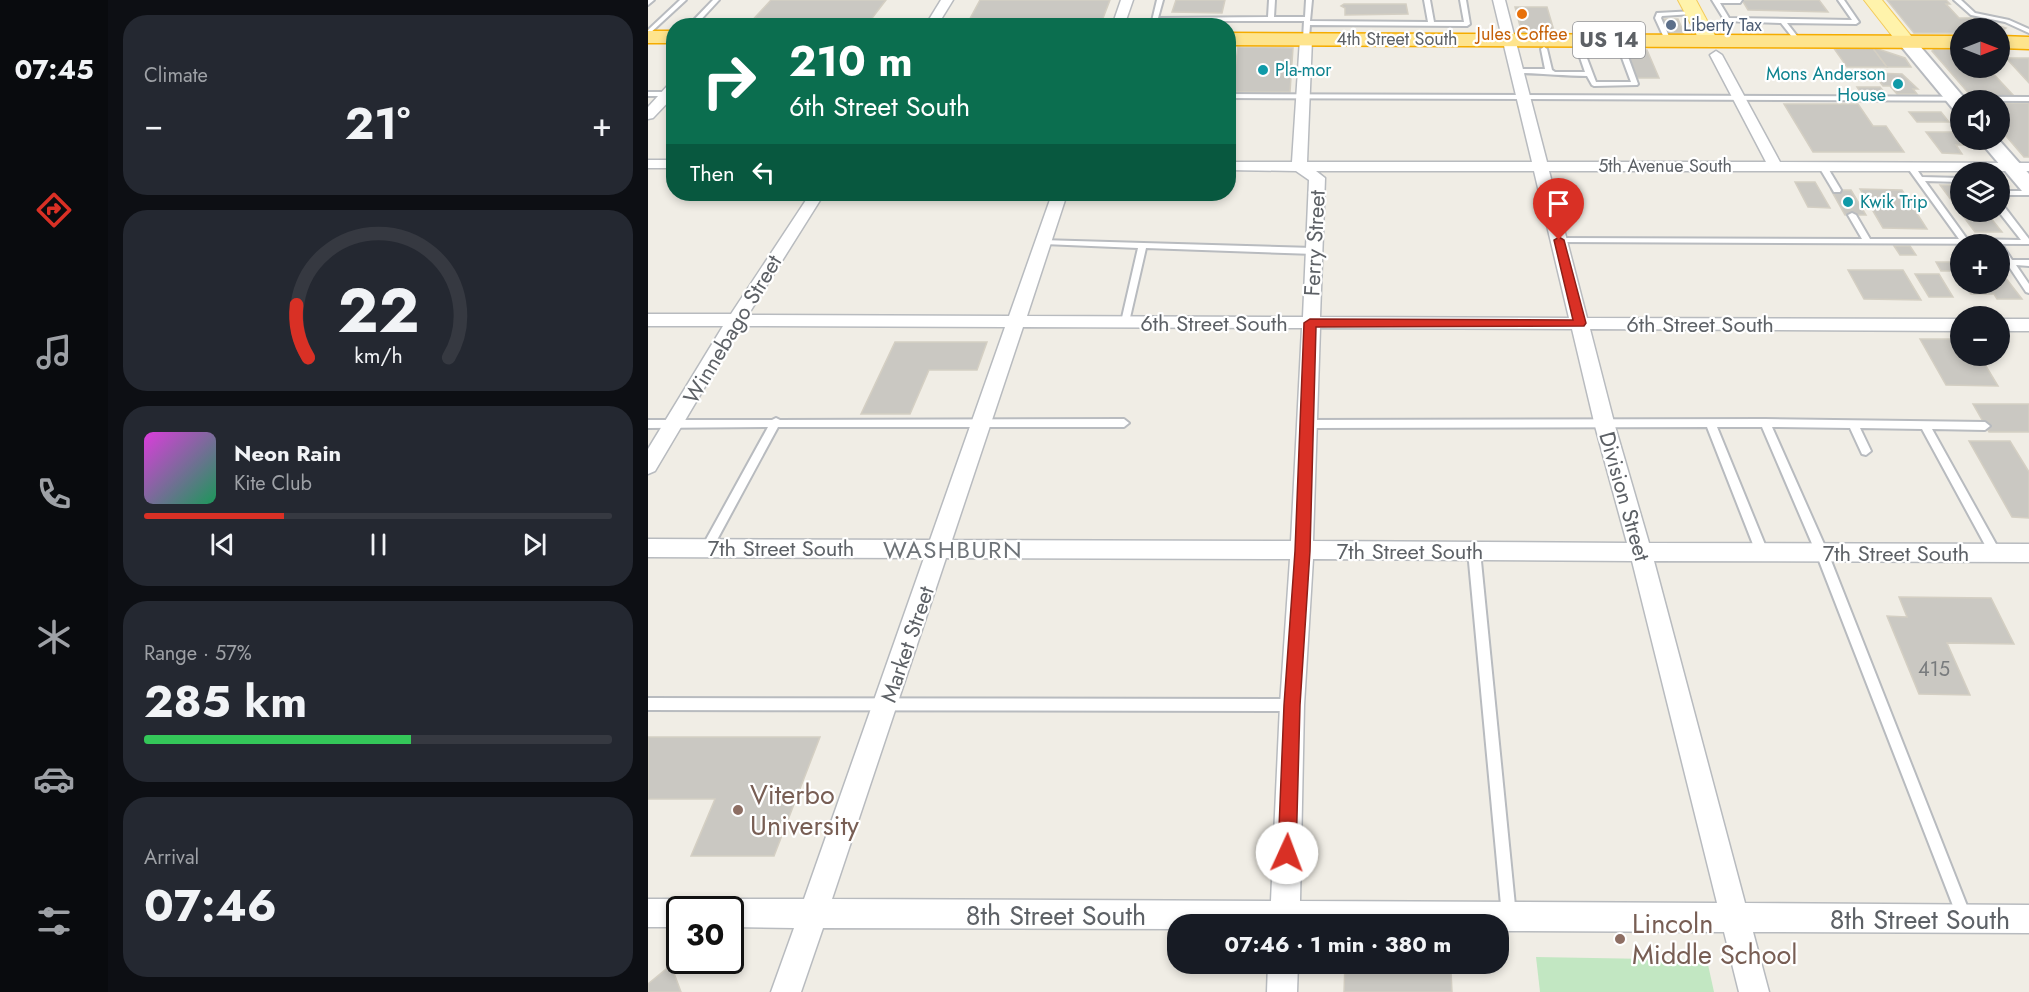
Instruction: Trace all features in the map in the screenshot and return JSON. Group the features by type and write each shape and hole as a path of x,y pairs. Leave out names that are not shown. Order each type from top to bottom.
{"highway":[{"name":"4th Street South","path":"1236,38 1307,27 1508,39 1673,41 1712,48"},
{"path":"648,35 666,36"},
{"path":"1712,48 1798,41 1950,42"},
{"path":"2010,42 2029,43"}],"main road":[{"path":"1873,0 1950,93"},
{"path":"1690,6 1712,48"},
{"path":"2001,150 2021,167 2029,187"}],"street":[{"path":"937,18 947,0"},
{"path":"1121,18 1127,0"},
{"name":"Division Street","path":"1498,0 1605,426 1641,552 1754,992"},
{"name":"Ferry Street","path":"1285,914 1292,705 1302,551 1317,178 1299,166 1307,27"},
{"path":"1712,48 1775,166"},
{"path":"648,115 666,97"},
{"path":"648,164 666,164"},
{"name":"5th Avenue South","path":"1236,166 1823,166 1915,173 2021,167"},
{"name":"Winnebago Street","path":"648,466 736,320 812,201"},
{"name":"Market Street","path":"786,992 1058,201"},
{"name":"6th Street South","path":"648,320 1950,325"},
{"path":"2010,325 2029,325"},
{"name":"7th Street South","path":"648,548 1995,553 2028,555"},
{"path":"648,913 666,913"},
{"name":"8th Street South","path":"744,914 1167,918"},
{"name":"8th Street South","path":"1509,917 2029,919"},
{"path":"1282,992 1283,974"}],"lane":[{"path":"648,35 683,0"},
{"path":"699,18 716,0"},
{"path":"1155,18 1160,0"},
{"path":"1271,19 1272,0"},
{"path":"1236,19 1271,19 1307,27 1309,0"},
{"path":"1428,0 1431,23"},
{"path":"1375,31 1431,23 1467,24 1463,0"},
{"path":"1716,0 1727,20 1856,22 1840,0"},
{"path":"1716,0 1740,1"},
{"path":"1957,0 1973,14 2007,21 2029,31"},
{"path":"1673,41 1658,18 1659,14 1690,6"},
{"path":"648,20 662,20"},
{"path":"1783,21 1798,41"},
{"path":"1577,40 1594,84 1635,84 1624,54 1619,50 1615,40"},
{"path":"1544,49 1549,71"},
{"path":"1516,71 1589,74"},
{"path":"648,94 666,92"},
{"path":"1236,96 1950,102"},
{"path":"2010,100 2029,99"},
{"path":"1823,166 1837,190"},
{"path":"1915,173 1950,178"},
{"path":"1915,173 1959,234"},
{"path":"2010,193 2029,193"},
{"path":"1852,215 1867,241"},
{"path":"2010,220 2028,242"},
{"path":"1559,240 1950,241"},
{"path":"1044,242 1314,251"},
{"path":"2010,244 2028,242"},
{"path":"1125,322 1143,245"},
{"path":"2010,262 2029,262"},
{"path":"2010,262 2029,290"},
{"path":"2019,275 2029,281"},
{"path":"706,548 776,422"},
{"path":"648,424 1124,423"},
{"path":"1306,424 1605,426 1765,423 1986,426"},
{"path":"1765,423 1822,553 1965,919"},
{"path":"1712,424 1761,552"},
{"path":"1853,424 1866,451"},
{"path":"1925,425 1995,553"},
{"path":"1474,552 1509,914"},
{"path":"648,704 1292,705"}],"green space":[{"path":"1536,957 1707,960 1714,992 1540,992"}],"building":[{"path":"771,0 886,0 872,18 754,18"},
{"path":"980,0 1110,0 1103,18 970,18"},
{"path":"1176,0 1225,0 1222,13 1172,12"},
{"path":"1742,0 1819,0 1828,12 1748,10"},
{"path":"1887,0 1946,0 1950,4 1946,4 1959,18 1950,18 1950,33 1914,33"},
{"path":"1344,4 1406,4 1408,14 1345,15 1345,8 1341,6"},
{"path":"1515,7 1547,7 1555,34 1522,34"},
{"path":"1662,19 1678,19 1684,33 1668,33"},
{"name":"Pla-mor","path":"1238,47 1293,48 1290,92 1236,92"},
{"path":"1833,47 1872,47 1887,67 1847,67"},
{"path":"1872,47 1905,58 1911,67 1887,67"},
{"path":"1950,49 1950,72 1932,51"},
{"path":"1626,50 1647,50 1659,78 1637,78"},
{"path":"2010,58 2029,58 2029,83 2010,62"},
{"name":"Mons Anderson House","path":"1873,73 1902,74 1918,89 1913,89 1917,94 1897,94 1890,86 1883,86"},
{"path":"1955,78 1997,78 2008,90 1966,90"},
{"path":"1857,87 1880,87 1885,93 1861,93"},
{"path":"2010,103 2029,103 2029,157 2024,157 2010,141"},
{"path":"1784,104 1858,104 1873,126 1886,126 1904,152 1813,152"},
{"path":"1909,112 1941,112 1949,122 1917,122"},
{"path":"1926,132 1950,132 1950,150 1959,150 1962,154 1942,153"},
{"path":"1795,182 1815,182 1830,208 1808,207"},
{"path":"1940,185 1950,185 1950,198"},
{"name":"Kwik Trip","path":"1860,189 1902,190 1927,229 1883,228"},
{"name":"Kwik Trip","path":"1831,190 1851,190 1866,215 1845,215"},
{"path":"1968,222 1994,222 2002,232 1975,232"},
{"path":"1894,246 1910,246 1916,255 1900,255"},
{"path":"1936,262 1950,262 1950,271 1941,271"},
{"path":"1848,270 1903,270 1921,300 1864,299"},
{"path":"1915,274 1939,274 1953,297 1929,297"},
{"path":"2010,283 2022,299 1997,299 1994,294 2010,294"},
{"path":"1920,339 1950,339 1950,366 1986,366 1998,386 1946,385"},
{"path":"895,342 987,342 977,370 929,370 910,414 861,414"},
{"path":"1973,404 2029,404 2029,432 1989,432"},
{"path":"1969,441 2010,441 2029,472 2029,518 2012,517"},
{"path":"1899,597 1991,598 2014,644 1947,643 1970,695 1919,694 1887,616 1907,617"},
{"path":"648,737 820,737 774,856 691,856 715,799 648,799"},
{"path":"666,969 666,974 674,974 681,992 648,992 648,984"},
{"path":"1345,974 1451,974 1452,992 1344,992"}],"place":[{"name":"Jules Coffee","path":"1522,14"},
{"name":"Liberty Tax","path":"1671,25"},
{"name":"Pla-mor","path":"1263,70"},
{"name":"Mons Anderson House","path":"1898,84"},
{"name":"Kwik Trip","path":"1848,202"},
{"name":"Viterbo University","path":"738,810"},
{"name":"Lincoln Middle School","path":"1620,939"}],"district":[{"name":"WASHBURN","path":"953,549"}],"route":[{"path":"1287,853 1292,705 1302,551 1310,323 1580,323 1559,240"}]}
